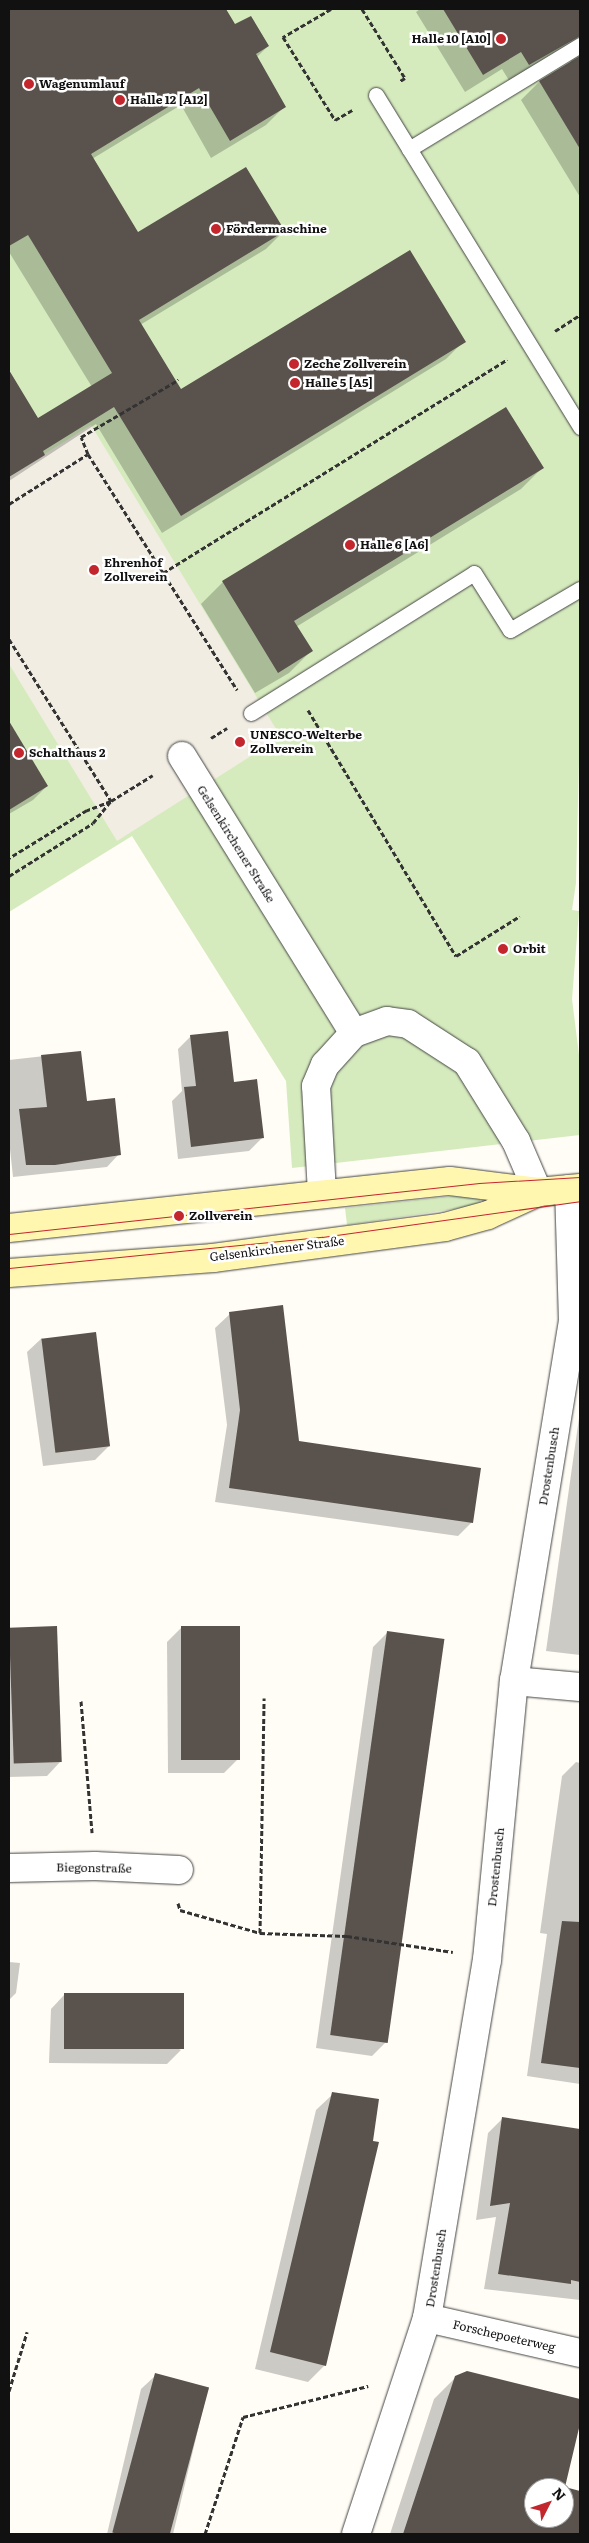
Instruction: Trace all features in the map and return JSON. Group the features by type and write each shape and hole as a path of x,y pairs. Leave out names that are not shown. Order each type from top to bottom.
{"main road":[{"name":"Gelsenkirchener Straße","path":"9,1228 322,1193 450,1181 538,1192 575,1189"},
{"name":"Gelsenkirchener Straße","path":"9,1273 213,1258 446,1227 488,1215 538,1192"}],"street":[{"name":"Gelsenkirchener Straße","path":"182,756 354,1033"},
{"path":"322,1193 316,1086 325,1065 354,1033 387,1021 408,1024 467,1062 516,1141 538,1192"},
{"name":"Drostenbusch","path":"356,2534 428,2318 487,1960 514,1681 573,1322 575,1189"},
{"path":"514,1681 580,1687"},
{"name":"Biegonstraße","path":"9,1868 95,1866 174,1871"},
{"name":"Forschepoeterweg","path":"428,2318 580,2353"}],"lane":[{"path":"409,149 580,45"},
{"path":"376,95 580,427"},
{"path":"251,713 474,573 510,630 580,589"}],"path":[{"path":"330,9 283,37 335,120"},
{"path":"163,573 580,315"},
{"path":"178,380 81,437 88,454 251,713"},
{"path":"9,504 88,454"},
{"path":"9,639 111,801 86,810 9,858"},
{"path":"293,686 456,956 520,916"},
{"path":"9,876 93,823"},
{"path":"260,1933 264,1698"},
{"path":"81,1702 95,1866"},
{"path":"174,1871 180,1910 260,1933 347,1936 434,1948 487,1960"},
{"path":"9,2391 27,2332"},
{"path":"205,2534 243,2417 410,2376"}],"green space":[{"name":"Zeche Zollverein","path":"9,9 580,9 580,719 576,883 572,910 579,911 572,999 580,1063 580,1135 292,1168 286,1081 132,836 9,912"},
{"path":"479,1193 481,1205 347,1225 345,1208"}],"shaded area":[{"name":"Ehrenhof Zollverein","path":"91,425 281,737 117,841 9,664 9,476"}],"building":[{"path":"9,9 226,9 235,24 251,16 269,46 256,54 286,107 230,141 199,88 91,154 138,232 246,167 285,231 139,320 181,389 410,250 466,342 181,516 114,407 43,451 45,455 9,477 9,370 38,418 112,373 28,235 9,246"},
{"name":"Halle 10 [A10]","path":"443,9 580,9 580,36 529,65 521,52 483,75"},
{"path":"580,56 580,149 539,81"},
{"name":"Halle 6 [A6]","path":"506,407 544,468 294,621 313,651 278,673 222,581"},
{"name":"Schalthaus 2","path":"9,721 48,786 9,810"},
{"path":"228,1031 234,1082 257,1079 264,1138 191,1147 184,1087 196,1086 190,1035"},
{"path":"81,1051 87,1101 115,1098 121,1155 55,1165 26,1165 19,1109 47,1107 41,1055"},
{"path":"283,1305 299,1441 481,1468 473,1523 229,1488 240,1410 229,1312"},
{"path":"96,1332 110,1446 55,1453 41,1339"},
{"path":"57,1626 62,1762 14,1764 9,1628"},
{"path":"181,1626 240,1626 240,1760 181,1760"},
{"path":"387,1631 444,1639 388,2043 330,2035"},
{"path":"562,1921 580,1922 580,2068 541,2063"},
{"path":"64,1993 184,1993 184,2049 64,2049"},
{"path":"332,2092 379,2099 373,2141 379,2142 326,2366 270,2352"},
{"path":"502,2117 580,2129 580,2282 571,2280 571,2284 498,2274 510,2203 490,2206"},
{"path":"467,2371 580,2399 580,2424 567,2478 524,2478 524,2528 574,2528 574,2489 580,2491 580,2534 403,2534 455,2376"},
{"path":"155,2373 209,2387 170,2534 112,2532"}],"tram line":[{"path":"9,1234 479,1183 580,1177"},
{"path":"9,1268 322,1237 580,1201"}],"place":[{"name":"Halle 10 [A10]","path":"501,39"},
{"name":"Wagenumlauf","path":"29,84"},
{"name":"Halle 12 [A12]","path":"120,100"},
{"name":"Fördermaschine","path":"216,229"},
{"name":"Zeche Zollverein","path":"294,364"},
{"name":"Halle 5 [A5]","path":"295,383"},
{"name":"Halle 6 [A6]","path":"350,545"},
{"name":"Ehrenhof Zollverein","path":"94,570"},
{"name":"UNESCO-Welterbe Zollverein","path":"240,742"},
{"name":"Schalthaus 2","path":"19,753"},
{"name":"Orbit","path":"503,949"},
{"name":"Zollverein","path":"179,1216"}]}
